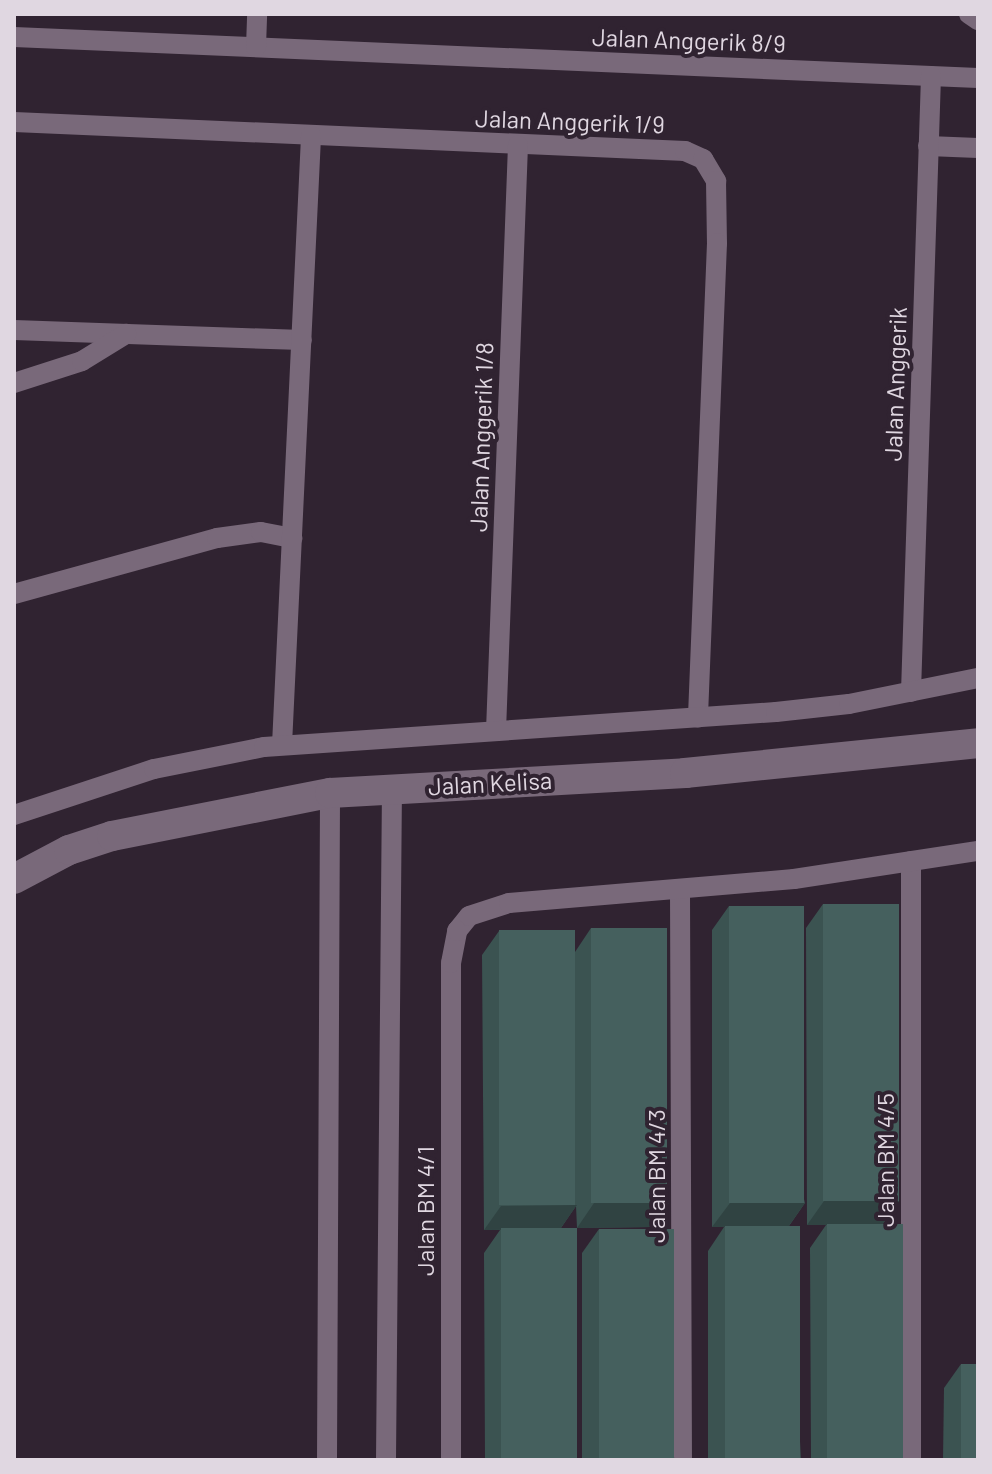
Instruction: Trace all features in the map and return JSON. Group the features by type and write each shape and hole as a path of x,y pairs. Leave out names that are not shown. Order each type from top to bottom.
{"main road":[{"name":"Jalan Kelisa","path":"14,879 69,850 112,836 330,793 685,773 978,743"}],"street":[{"path":"256,47 257,14"},
{"path":"969,14 978,20"},
{"name":"Jalan Anggerik 8/9","path":"14,37 978,78"},
{"name":"Jalan Anggerik","path":"911,692 931,76"},
{"name":"Jalan Anggerik 1/9","path":"14,122 685,151 703,159 716,181 698,718"},
{"path":"282,745 311,136"},
{"name":"Jalan Anggerik 1/8","path":"496,731 518,145"},
{"path":"928,146 978,148"},
{"path":"14,330 302,340"},
{"path":"14,383 82,361 126,334"},
{"path":"14,594 217,538 261,532 292,538"},
{"path":"14,815 154,769 282,745 698,718 911,692 978,678"},
{"path":"386,1460 392,789"},
{"path":"327,1460 330,793"},
{"name":"Jalan BM 4/1","path":"451,1460 451,963 457,931 482,909 680,892 978,851"},
{"name":"Jalan BM 4/5","path":"911,861 911,1460"},
{"name":"Jalan BM 4/3","path":"680,892 682,1460"}],"building":[{"path":"823,904 899,904 899,1201 823,1201"},
{"path":"729,906 804,906 804,1203 729,1203"},
{"path":"591,928 667,928 667,1203 591,1203"},
{"path":"499,930 575,930 575,1205 499,1205"},
{"path":"827,1224 903,1224 903,1460 827,1460"},
{"path":"725,1226 800,1226 800,1460 725,1460"},
{"path":"501,1228 577,1228 577,1460 501,1460"},
{"path":"599,1229 674,1229 674,1460 599,1460"},
{"path":"961,1364 978,1364 978,1460 961,1460"}]}
